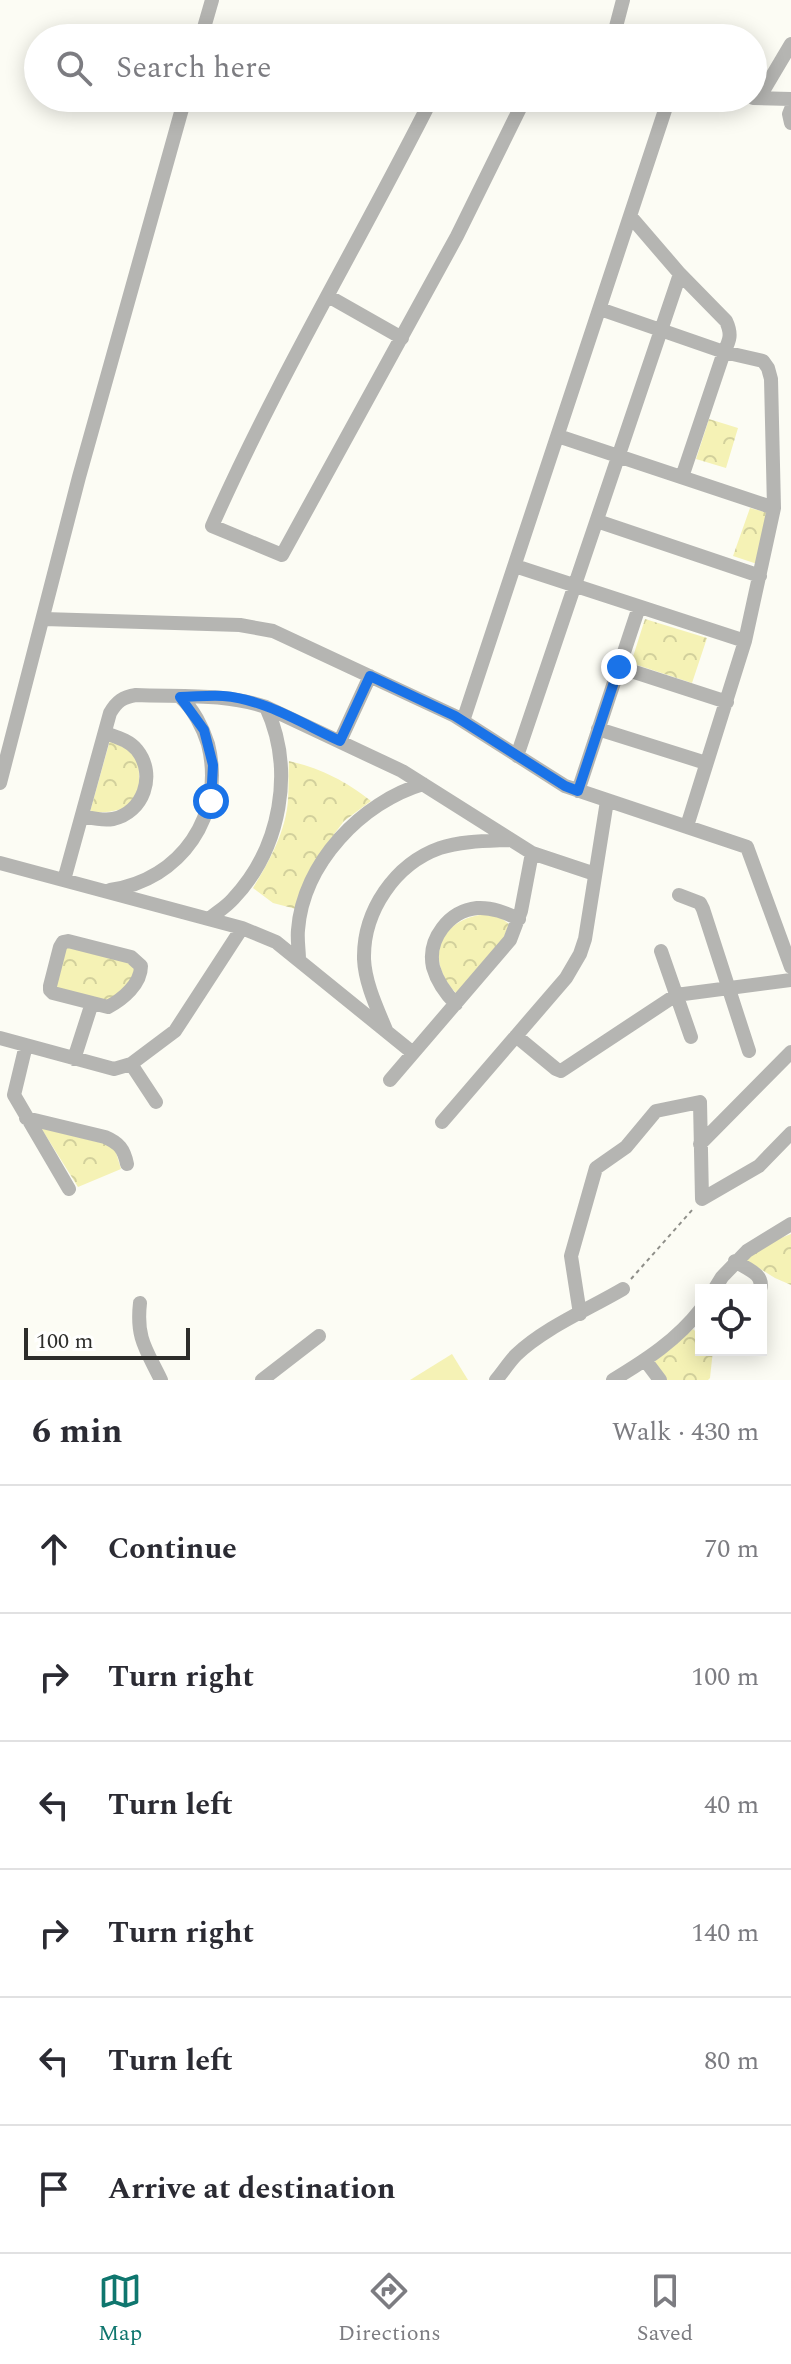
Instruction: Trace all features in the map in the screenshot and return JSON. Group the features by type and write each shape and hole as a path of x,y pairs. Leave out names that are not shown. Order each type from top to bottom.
{"street":[{"path":"205,24 212,0"},
{"path":"617,24 623,0"},
{"path":"767,81 791,44"},
{"path":"767,98 791,99"},
{"path":"791,109 791,123"},
{"path":"0,783 79,477 181,112"},
{"path":"425,112 243,456 212,526 282,555 457,236 518,112"},
{"path":"463,721 665,112"},
{"path":"631,217 726,321 731,331 682,477"},
{"path":"517,756 680,274"},
{"path":"328,296 402,338"},
{"path":"600,309 724,352 763,361 771,379 774,508 745,641 687,826"},
{"path":"558,436 774,508"},
{"path":"597,521 760,576"},
{"path":"515,566 745,641"},
{"path":"578,791 639,607"},
{"path":"44,619 240,625 273,631 463,721 565,786 747,847 791,967"},
{"path":"619,667 727,702"},
{"path":"340,741 370,676"},
{"path":"64,880 110,713 116,703 125,697 224,696 266,707 423,784 532,853 595,874"},
{"path":"105,891 143,882 172,863 197,834 211,801 213,765 204,730 180,697"},
{"path":"209,919 233,900 251,876 266,849 276,820 281,789 280,758 275,728 266,707"},
{"path":"598,729 706,763"},
{"path":"82,816 115,819 128,813 145,791 147,776 137,750 126,740 105,733"},
{"path":"299,960 298,929 304,900 317,871 334,846 354,822 378,803 423,784"},
{"path":"442,1122 566,978 580,954 607,801"},
{"path":"387,1032 372,997 364,960 368,924 384,891 409,865 441,848 509,840"},
{"path":"390,1080 503,950 519,919 532,853"},
{"path":"0,863 242,928 276,942 413,1053"},
{"path":"679,895 700,903 703,909 749,1051"},
{"path":"456,1004 446,994 433,966 437,935 447,922 475,908 491,909 519,919"},
{"path":"0,1038 114,1069 131,1064 175,1031 242,928"},
{"path":"63,942 131,957 141,966 141,974 119,1001 108,1007 92,1003 50,990 63,942"},
{"path":"661,951 691,1037"},
{"path":"516,1036 561,1071 676,995 791,980"},
{"path":"74,1059 92,1003"},
{"path":"26,1045 14,1095 69,1189"},
{"path":"700,1144 791,1052"},
{"path":"131,1064 156,1102"},
{"path":"580,1314 571,1256 596,1168 626,1147 656,1111 700,1102 702,1199 759,1166 791,1133"},
{"path":"26,1118 117,1142 127,1164"},
{"path":"718,1284 735,1261 791,1224"},
{"path":"735,1261 760,1277 762,1284"},
{"path":"496,1380 516,1355 552,1328 623,1289"},
{"path":"140,1303 140,1338 161,1380"},
{"path":"613,1380 662,1348 695,1320"},
{"path":"262,1380 319,1336"},
{"path":"645,1360 660,1380"}],"path":[{"path":"623,1289 702,1199"}],"green space":[{"path":"709,419 738,428 726,468 696,459"},
{"path":"750,508 776,515 766,567 733,556"},
{"path":"645,619 707,638 692,683 631,663"},
{"path":"110,740 128,749 138,762 136,797 117,810 90,812"},
{"path":"289,761 332,776 371,801 344,821 323,849 296,909 273,903 253,888 271,857 284,823"},
{"path":"488,914 509,924 502,942 456,993 440,967 442,942 448,931 458,923"},
{"path":"65,945 134,963 137,973 120,994 107,1002 54,988"},
{"path":"41,1128 106,1144 115,1149 121,1169 78,1187"},
{"path":"791,1234 791,1285 746,1260 760,1246"},
{"path":"693,1329 695,1356 712,1356 708,1380 667,1380 654,1362"},
{"path":"452,1354 468,1380 410,1380"}],"route":[{"path":"211,801 213,765 204,730 180,697 224,696 246,700 340,741 370,676 455,716 565,786 578,791 619,667"}]}
